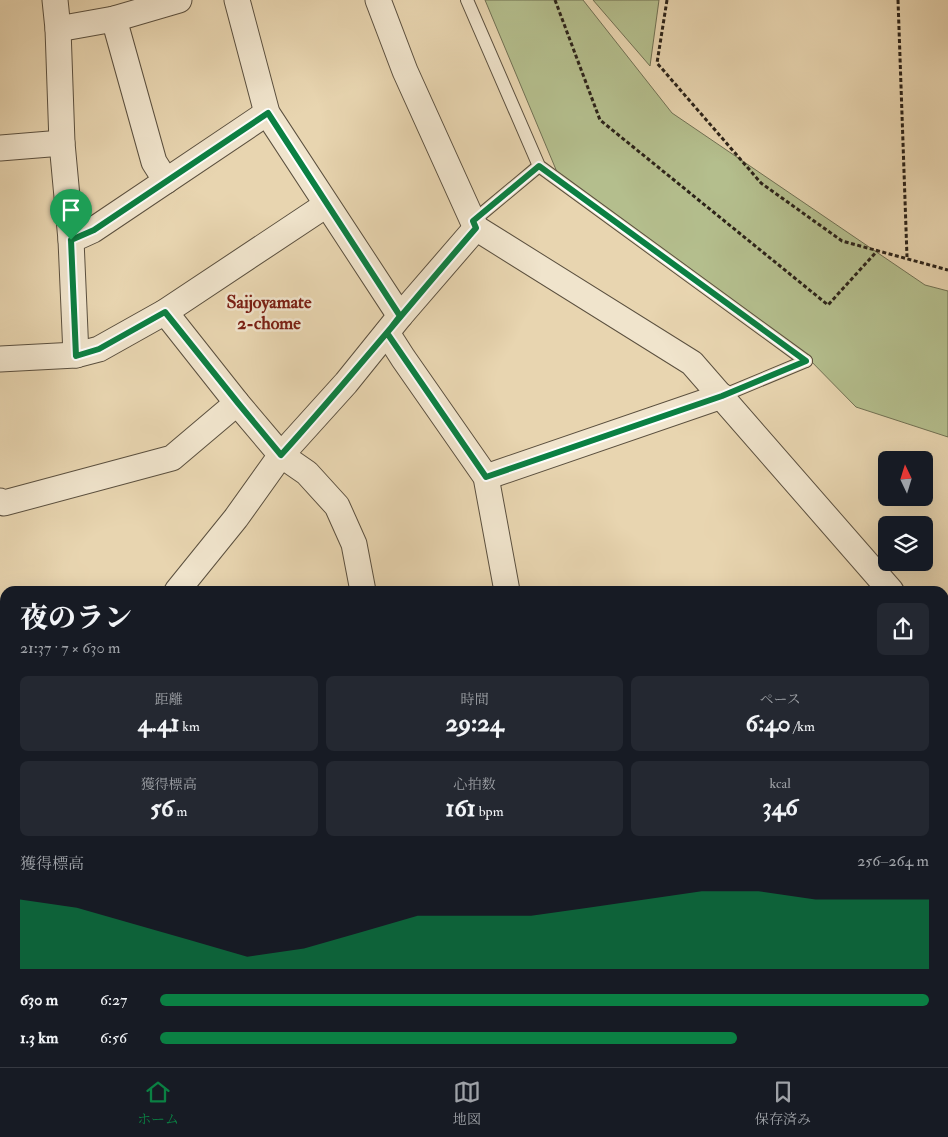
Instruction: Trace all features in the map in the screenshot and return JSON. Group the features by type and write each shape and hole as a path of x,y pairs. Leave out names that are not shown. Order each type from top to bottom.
{"street":[{"path":"55,0 58,30 62,143 71,240 76,356"},
{"path":"58,30 114,19 179,0"},
{"path":"237,0 268,113 326,205 394,325 486,477 506,586"},
{"path":"378,0 405,71 475,225 692,363 887,586"},
{"path":"114,19 154,162 166,181"},
{"path":"71,240 94,230 268,113"},
{"path":"0,148 62,143"},
{"path":"0,359 76,356 99,349 165,312 326,205"},
{"path":"181,586 236,518 281,455 346,383 475,225"},
{"path":"165,312 281,455 307,473 337,506 354,544 361,586"},
{"path":"486,477 722,396"},
{"path":"0,501 4,503 172,458 238,403"}],"lane":[{"path":"467,0 539,166 806,361 722,396"},
{"path":"475,225 539,166"}],"path":[{"path":"555,0 600,120 828,305 878,250"},
{"path":"667,0 657,63 762,182 842,240 948,270"},
{"path":"898,0 907,257"}],"green space":[{"path":"485,0 583,0 672,113 925,285 948,291 948,437 856,407 804,354 562,184"},
{"path":"593,0 659,0 650,66"}],"district":[{"name":"Saijoyamate 2-chome","path":"269,312"}],"route":[{"path":"71,240 76,356 99,349 165,312 281,455 346,383 400,316 476,228 473,221 539,166 806,361 722,396 486,477 387,333 400,316 326,205 268,113 94,230 71,240"}]}
